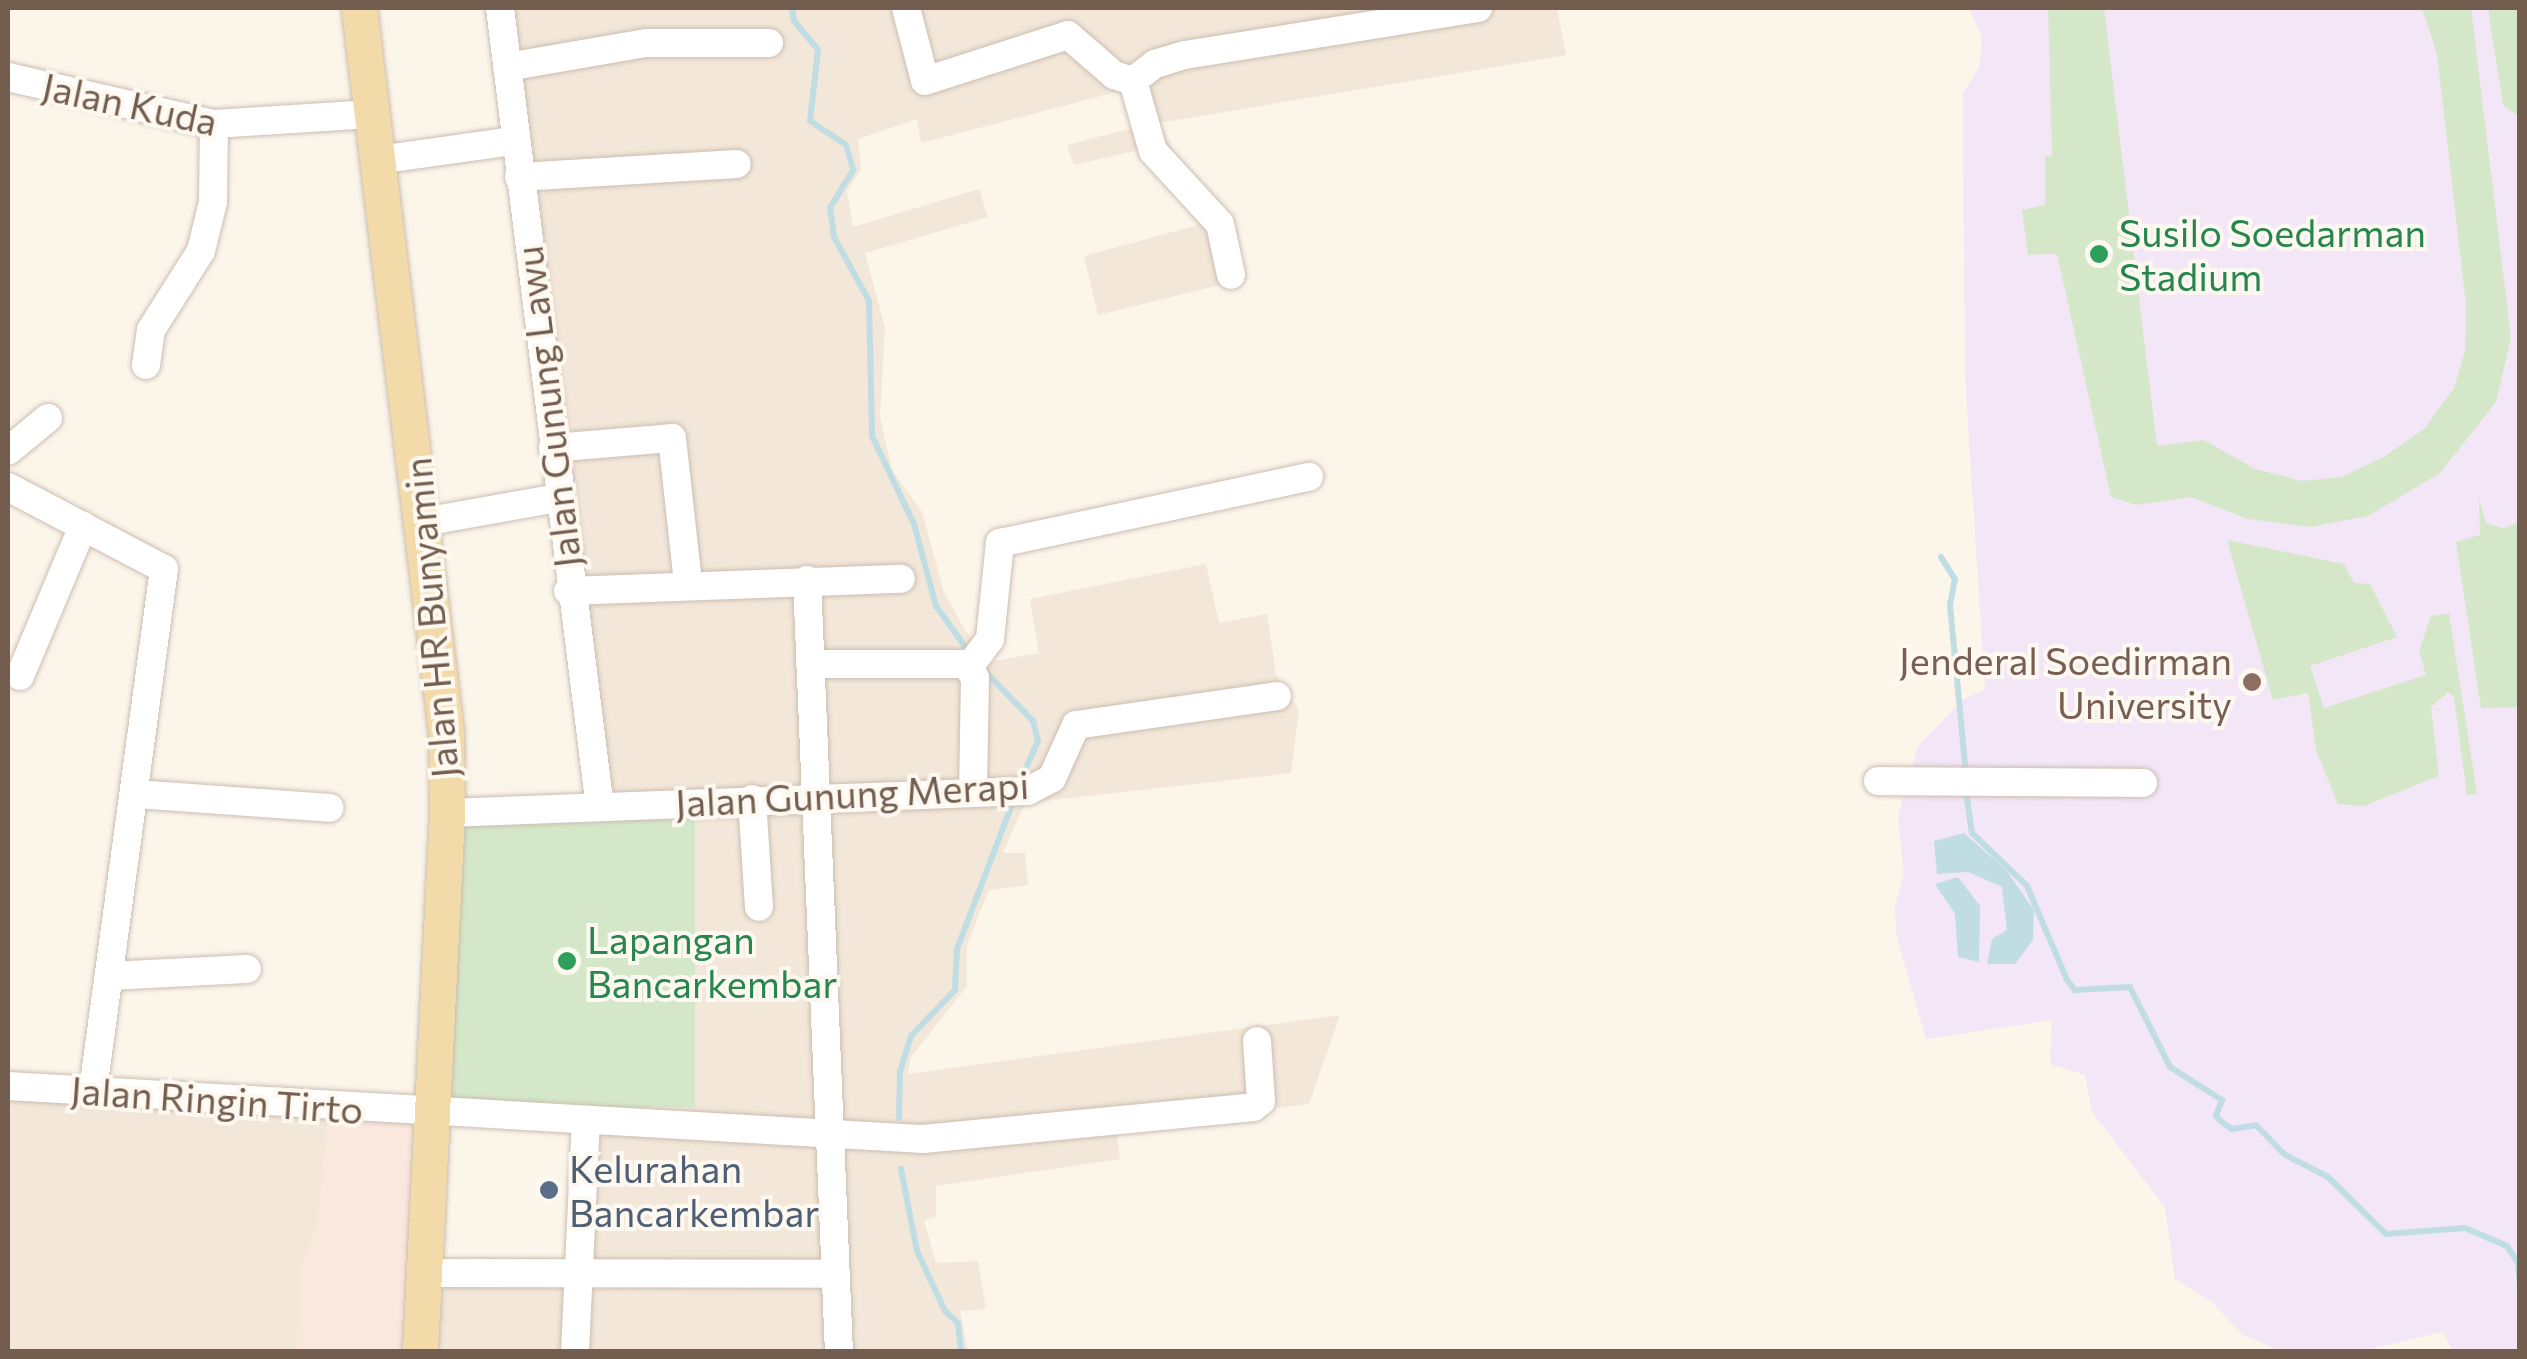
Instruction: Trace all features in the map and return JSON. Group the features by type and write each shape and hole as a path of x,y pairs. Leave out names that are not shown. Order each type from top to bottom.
{"main road":[{"name":"Jalan HR Bunyamin","path":"359,8 440,644 447,813 427,1112 420,1352"}],"street":[{"name":"Jalan Gunung Lawu","path":"500,8 568,591 600,806"},
{"path":"906,8 925,81 1068,35 1114,75 1133,81"},
{"path":"1133,81 1155,64 1185,55 1478,8"},
{"path":"507,66 646,43 769,42"},
{"name":"Jalan Kuda","path":"8,77 214,124 372,114"},
{"path":"1133,81 1153,151 1220,224 1231,276"},
{"path":"146,365 151,330 201,250 213,202 214,124"},
{"path":"378,160 514,141"},
{"path":"519,177 737,164"},
{"path":"8,451 48,418"},
{"path":"553,448 672,438 688,582"},
{"path":"973,792 974,664 990,639 1000,543 1309,477"},
{"path":"8,488 164,569 93,1090"},
{"path":"424,522 558,498"},
{"path":"20,676 83,526"},
{"path":"568,591 688,582 900,578"},
{"path":"807,580 812,796 834,1136 839,1352"},
{"path":"810,664 974,664"},
{"name":"Jalan Gunung Merapi","path":"447,813 1044,786 1076,724 1278,696"},
{"path":"1878,781 2142,784"},
{"path":"136,794 328,808"},
{"path":"752,799 759,908"},
{"path":"109,976 247,969"},
{"name":"Jalan Ringin Tirto","path":"8,1086 923,1139 1253,1107 1262,1101 1257,1041"},
{"path":"575,1352 586,1122"},
{"path":"423,1273 836,1274"}],"shaded area":[{"path":"500,8 1557,8 1566,55 1158,123 1244,279 1098,315 1084,256 1206,223 1143,149 1074,165 1067,145 1133,128 1124,90 921,143 917,119 858,139 861,169 847,191 853,227 979,189 988,217 865,253 885,328 880,417 892,470 922,512 944,592 965,630 990,662 1039,653 1030,599 1206,564 1219,623 1267,614 1276,675 1299,710 1291,773 1025,803 1003,853 1025,853 1028,885 989,890 967,945 967,986 911,1057 908,1074 1340,1015 1309,1104 1116,1128 1120,1159 936,1186 936,1217 924,1220 936,1263 978,1261 986,1309 960,1311 968,1351 419,1352 423,1273 578,1274 599,806"},
{"name":"Jenderal Soedirman University","path":"1969,8 2519,8 2519,1351 2453,1351 2442,1332 2357,1352 2281,1351 2243,1335 2211,1301 2175,1279 2165,1207 2092,1112 2085,1075 2050,1064 2052,1020 1926,1039 1896,934 1895,905 1904,875 1898,817 1917,748 1962,700 1985,690 1965,376 1963,93 1980,66 1982,37"},
{"path":"8,1086 329,1108 312,1352 8,1352"},
{"path":"329,1106 427,1112 419,1351 297,1352 299,1270 317,1225"}],"green space":[{"path":"2048,8 2104,8 2157,446 2204,440 2255,469 2302,481 2342,477 2384,457 2425,428 2454,388 2465,351 2466,305 2437,54 2422,8 2471,8 2511,338 2496,402 2440,473 2368,516 2311,527 2248,519 2191,497 2136,505 2111,497 2057,254 2028,255 2022,210 2045,205 2045,157 2052,156"},
{"path":"2488,8 2519,8 2519,117 2503,105"},
{"path":"2479,499 2486,523 2503,528 2519,522 2519,707 2481,708 2456,542 2480,535"},
{"path":"2227,540 2344,564 2354,583 2370,584 2397,637 2310,666 2324,708 2426,675 2419,651 2431,616 2449,613 2477,794 2467,795 2454,697 2448,692 2431,707 2439,776 2364,806 2338,804 2316,750 2308,693 2273,700"},
{"name":"Lapangan Bancarkembar","path":"440,813 695,813 695,1107 440,1107"}],"water":[{"path":"1964,833 2006,870 2034,910 2033,940 2015,964 1987,964 1992,939 2007,930 2002,887 1968,872 1937,874 1934,841"},
{"path":"1958,877 1980,906 1979,962 1958,957 1955,914 1935,884"}],"waterway":[{"path":"792,8 794,21 818,50 810,121 846,145 853,170 830,208 834,237 869,301 872,436 914,524 936,606 971,655"},
{"path":"1941,557 1955,579 1950,605 1966,774"},
{"path":"982,668 1033,721 1038,741 1021,779"},
{"path":"1966,792 1972,833 2027,886 2067,980 2075,990 2130,987 2170,1067 2222,1100 2216,1116 2223,1123 2232,1129 2256,1125 2284,1154 2328,1177 2386,1234 2465,1228 2507,1246 2518,1263 2520,1287"},
{"path":"899,1118 900,1072 911,1036 955,990 957,949 1012,804"},
{"path":"901,1169 917,1251 945,1311 958,1323 961,1352"}],"place":[{"name":"Susilo Soedarman Stadium","path":"2099,254"},
{"name":"Jenderal Soedirman University","path":"2252,682"},
{"name":"Lapangan Bancarkembar","path":"567,961"},
{"name":"Kelurahan Bancarkembar","path":"549,1190"}]}
